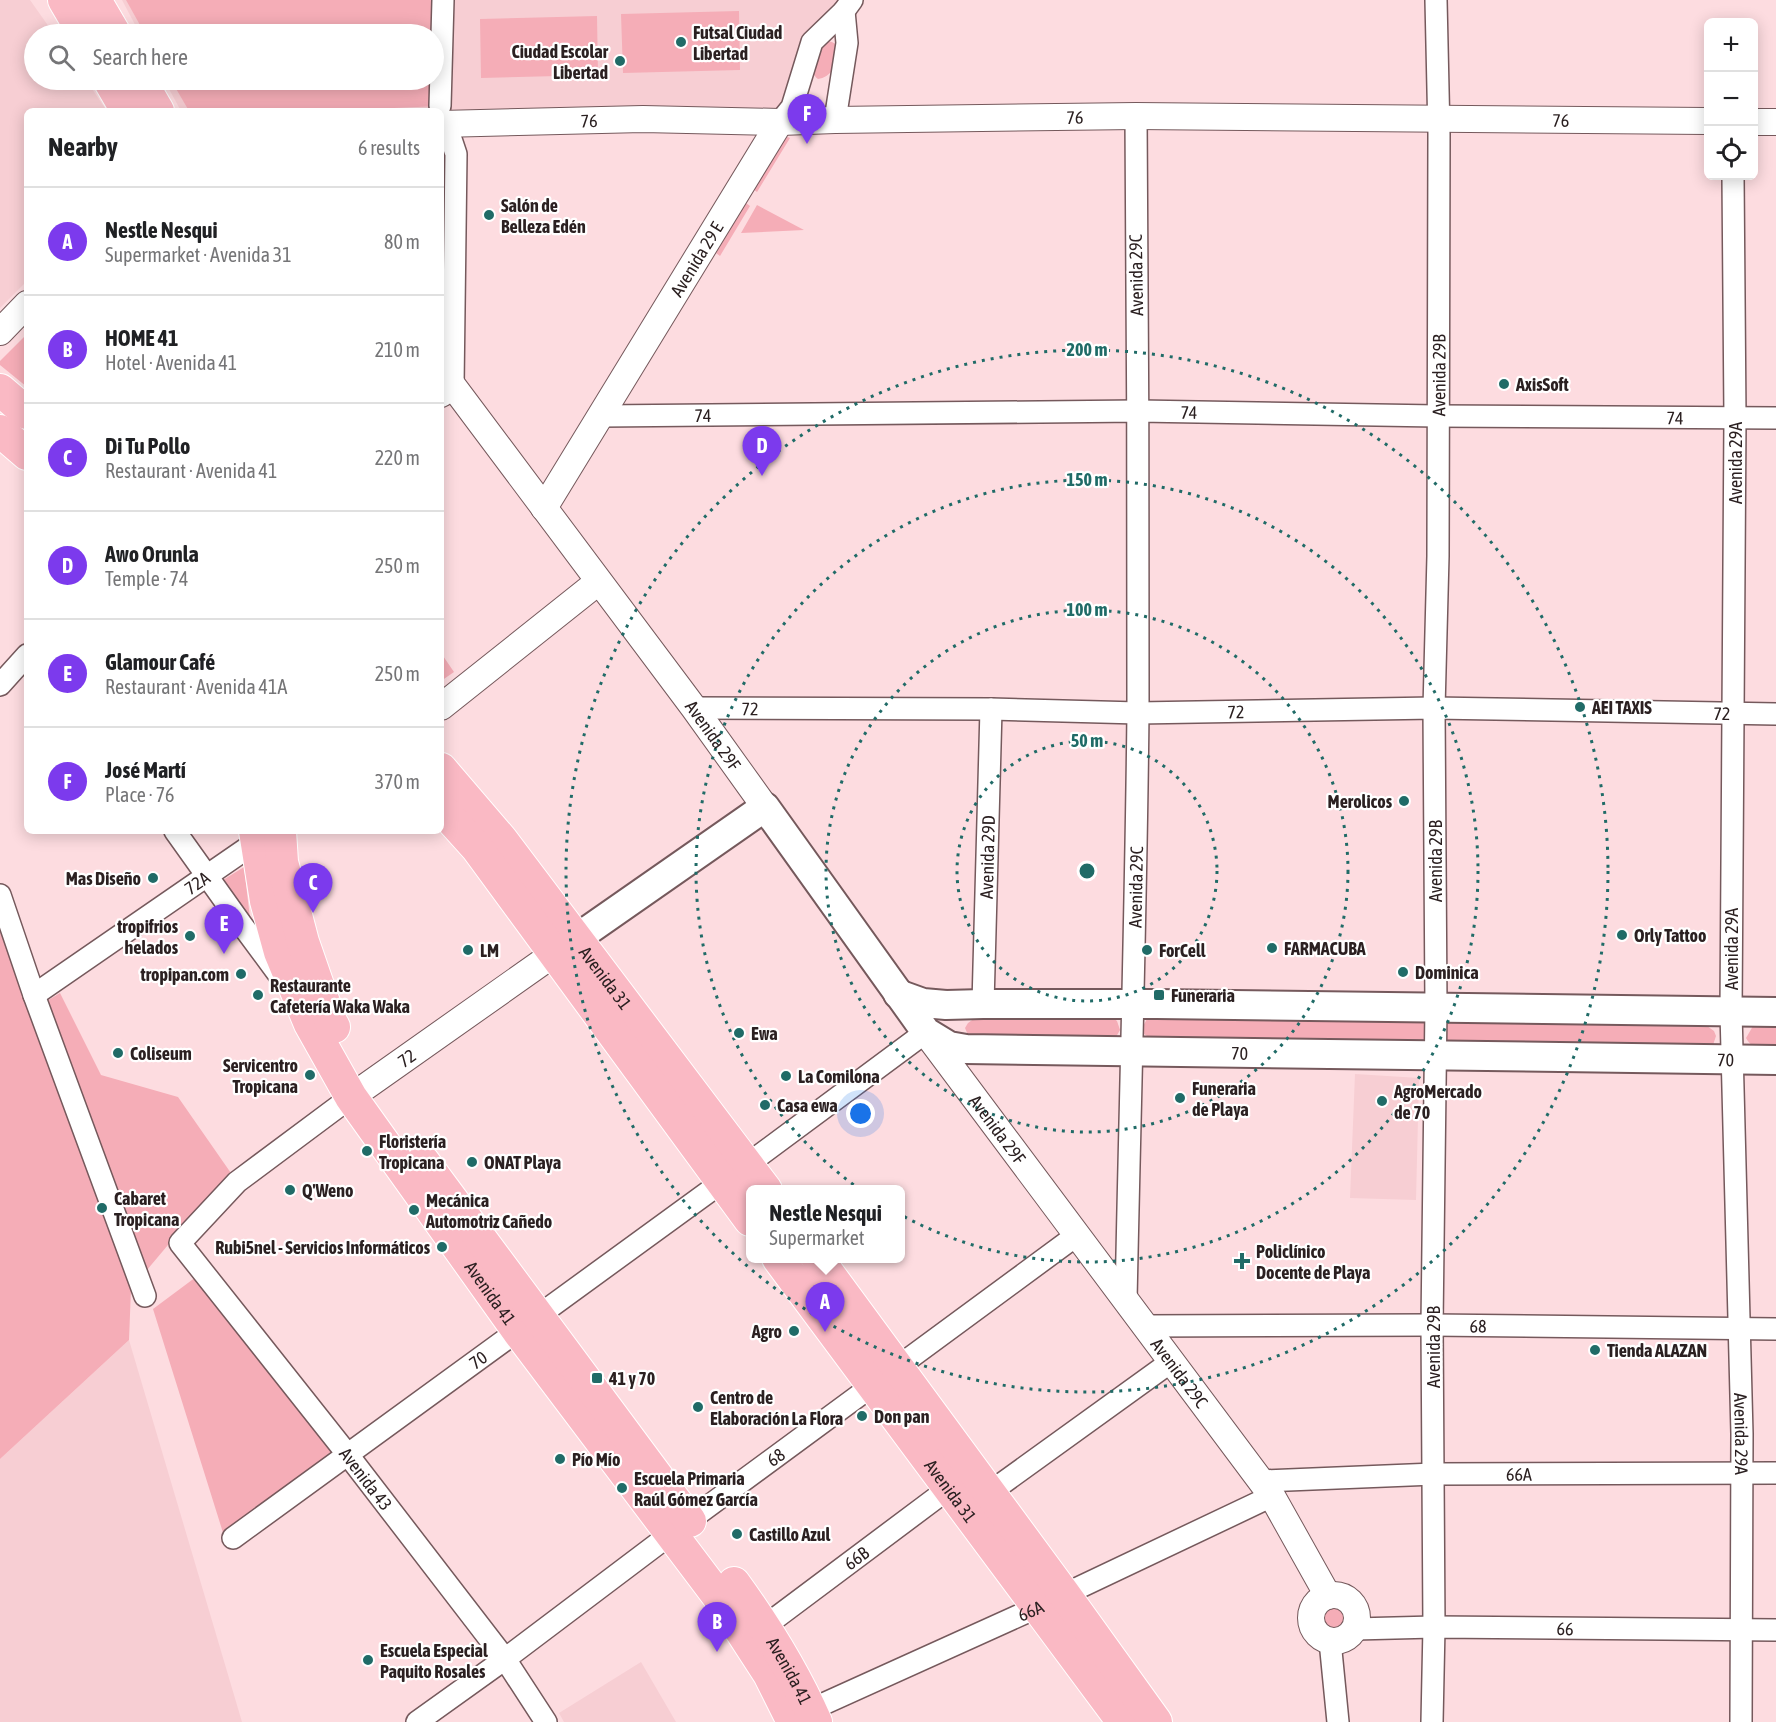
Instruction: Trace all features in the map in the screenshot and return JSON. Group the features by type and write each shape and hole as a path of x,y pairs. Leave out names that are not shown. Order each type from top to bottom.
{"main road":[{"path":"64,0 78,24"},
{"path":"95,0 109,24"},
{"path":"115,90 125,108"},
{"path":"146,90 156,108"},
{"path":"0,390 24,410"},
{"path":"0,431 24,451"},
{"name":"Avenida 31","path":"444,772 501,839 566,946 722,1182 746,1215"},
{"name":"72","path":"566,946 765,807"},
{"name":"Avenida 29F","path":"765,807 926,1032"},
{"name":"Avenida 31","path":"444,811 566,946 748,1164 763,1185"},
{"name":"Avenida 41","path":"265,834 266,901 280,952 310,1024 528,1324 680,1526 765,1626 799,1719"},
{"name":"Avenida 41","path":"265,834 282,862 306,955 359,1091"},
{"path":"898,994 923,1003 946,1005 1132,1003 1776,1012"},
{"path":"926,1032 931,1017 946,1005"},
{"name":"70","path":"926,1032 949,1046 966,1049 1776,1060"},
{"name":"Avenida 31","path":"782,1263 989,1493 1051,1601 1093,1683 1123,1722"},
{"name":"Avenida 31","path":"820,1263 948,1489 1051,1601 1156,1722"},
{"name":"Avenida 41","path":"680,1526 721,1600 799,1719"}],"street":[{"name":"Avenida 29F","path":"443,0 443,24"},
{"name":"Avenida 29B","path":"1432,1722 1434,1474 1432,1325 1436,1007 1434,708 1438,556 1439,119 1436,0"},
{"name":"Avenida 29 E","path":"835,120 847,43 848,5"},
{"name":"Avenida 29 E","path":"544,508 768,139 792,107 812,42 848,5"},
{"name":"Avenida 29F","path":"442,90 442,108"},
{"name":"76","path":"444,118 780,122 1136,116 1704,121"},
{"name":"Avenida 29C","path":"1136,116 1139,411 1138,713 1126,1301 1267,1488 1328,1596"},
{"path":"1758,122 1776,122"},
{"name":"Avenida 29F","path":"444,123 456,154 447,390 544,508 765,807"},
{"name":"Avenida 29A","path":"1733,180 1735,418 1731,1012 1742,1434 1741,1722"},
{"path":"0,332 24,307"},
{"name":"74","path":"601,416 1139,411 1776,418"},
{"path":"444,705 598,582"},
{"path":"0,685 24,658"},
{"name":"72","path":"694,708 991,709 1138,713 1434,708 1776,714"},
{"name":"Avenida 29D","path":"983,1004 991,709"},
{"path":"177,834 301,1004"},
{"name":"72A","path":"34,995 265,834"},
{"path":"0,896 145,1296"},
{"name":"72","path":"180,1243 237,1182 359,1091 566,946"},
{"name":"Avenida 29F","path":"926,1032 1126,1301"},
{"path":"748,1164 926,1032"},
{"name":"70","path":"233,1538 722,1182"},
{"name":"68","path":"417,1722 1077,1235"},
{"name":"Avenida 43","path":"180,1243 348,1455 505,1659 546,1722"},
{"name":"68","path":"1145,1326 1432,1325 1776,1329"},
{"path":"989,1493 1172,1361"},
{"name":"66A","path":"799,1719 1051,1601 1267,1488 1434,1474 1776,1473"},
{"name":"66B","path":"765,1626 948,1489"},
{"path":"1328,1596 1344,1597 1355,1607 1357,1614 1355,1629 1344,1639 1330,1641 1317,1633 1311,1620 1315,1605 1328,1596"},
{"name":"66","path":"1355,1629 1434,1627 1776,1630"},
{"path":"1330,1641 1338,1722"},
{"path":"1093,1683 1105,1722"}],"shaded area":[{"path":"0,0 30,0 47,24 24,24 24,90 93,90 105,108 24,108 24,284 0,308"},
{"name":"Ciudad Escolar Libertad","path":"122,0 852,0 780,122 444,111 444,108 179,108 169,90 444,90 444,24 135,24"},
{"path":"126,0 443,0 442,24 139,24"},
{"name":"Futsal Ciudad Libertad","path":"739,11 740,70 623,73 621,14"},
{"path":"597,16 598,75 481,78 480,19"},
{"path":"827,41 838,47 838,60 831,72 818,79 812,69 812,64 816,54"},
{"path":"177,90 440,90 440,106 187,108"},
{"path":"785,136 790,138 757,192 753,189"},
{"path":"746,203 750,206 720,256 716,253"},
{"path":"757,205 804,230 741,233"},
{"path":"24,337 24,385 0,365 0,361"},
{"path":"444,657 454,672 444,679"},
{"path":"244,867 250,918 241,910 223,880"},
{"name":"Cabaret Tropicana","path":"0,931 29,1012 60,993 101,1075 178,1097 233,1176 173,1239 131,1289 129,1340 0,1459"},
{"path":"1153,1016 1410,1020 1423,1022 1435,1032 1421,1042 1155,1041 1144,1034 1142,1028 1147,1019"},
{"path":"1112,1017 1117,1021 1120,1030 1116,1037 975,1038 968,1035 965,1028 975,1018"},
{"path":"1447,1022 1461,1022 1707,1026 1714,1031 1716,1036 1713,1045 1459,1044 1446,1041 1435,1032"},
{"path":"1753,1026 1776,1027 1776,1048 1759,1048 1752,1045 1746,1038"},
{"path":"1355,1074 1419,1078 1416,1200 1350,1198"},
{"path":"196,1277 337,1453 225,1539 153,1309"},
{"path":"129,1340 242,1722 0,1722 0,1459"},
{"path":"1334,1601 1345,1606 1350,1617 1345,1628 1334,1633 1323,1628 1318,1617 1323,1606"},
{"path":"641,1662 676,1722 564,1722 559,1713"}],"place":[{"name":"Futsal Ciudad Libertad","path":"681,42"},
{"name":"Ciudad Escolar Libertad","path":"620,61"},
{"name":"José Martí","path":"807,144"},
{"name":"Salón de Belleza Edén","path":"489,215"},
{"name":"AxisSoft","path":"1504,384"},
{"name":"Awo Orunla","path":"762,476"},
{"name":"AEI TAXIS","path":"1580,707"},
{"name":"Merolicos","path":"1404,801"},
{"name":"Mas Diseño","path":"153,878"},
{"name":"Di Tu Pollo","path":"313,913"},
{"name":"Orly Tattoo","path":"1622,935"},
{"name":"tropifrios helados","path":"190,936"},
{"name":"FARMACUBA","path":"1272,948"},
{"name":"LM","path":"468,950"},
{"name":"ForCell","path":"1147,950"},
{"name":"Glamour Café","path":"224,954"},
{"name":"Dominica","path":"1403,972"},
{"name":"tropipan.com","path":"241,974"},
{"name":"Restaurante Cafetería Waka Waka","path":"258,995"},
{"name":"Funeraria","path":"1159,995"},
{"name":"Ewa","path":"739,1033"},
{"name":"Coliseum","path":"118,1053"},
{"name":"Servicentro Tropicana","path":"310,1075"},
{"name":"La Comilona","path":"786,1076"},
{"name":"Funeraria de Playa","path":"1180,1098"},
{"name":"AgroMercado de 70","path":"1382,1101"},
{"name":"Casa ewa","path":"765,1105"},
{"name":"Floristería Tropicana","path":"367,1151"},
{"name":"ONAT Playa","path":"472,1162"},
{"name":"Q'Weno","path":"290,1190"},
{"name":"Cabaret Tropicana","path":"102,1208"},
{"name":"Mecánica Automotriz Cañedo","path":"414,1210"},
{"name":"Rubi5nel - Servicios Informáticos","path":"442,1247"},
{"name":"Policlínico Docente de Playa","path":"1242,1261"},
{"name":"Agro","path":"794,1331"},
{"name":"Nestle Nesqui","path":"825,1332"},
{"name":"Tienda ALAZAN","path":"1595,1350"},
{"name":"41 y 70","path":"597,1378"},
{"name":"Centro de Elaboración La Flora","path":"698,1407"},
{"name":"Don pan","path":"862,1416"},
{"name":"Pío Mío","path":"560,1459"},
{"name":"Escuela Primaria Raúl Gómez García","path":"622,1488"},
{"name":"Castillo Azul","path":"737,1534"},
{"name":"HOME 41","path":"717,1652"},
{"name":"Escuela Especial Paquito Rosales","path":"368,1660"}]}
